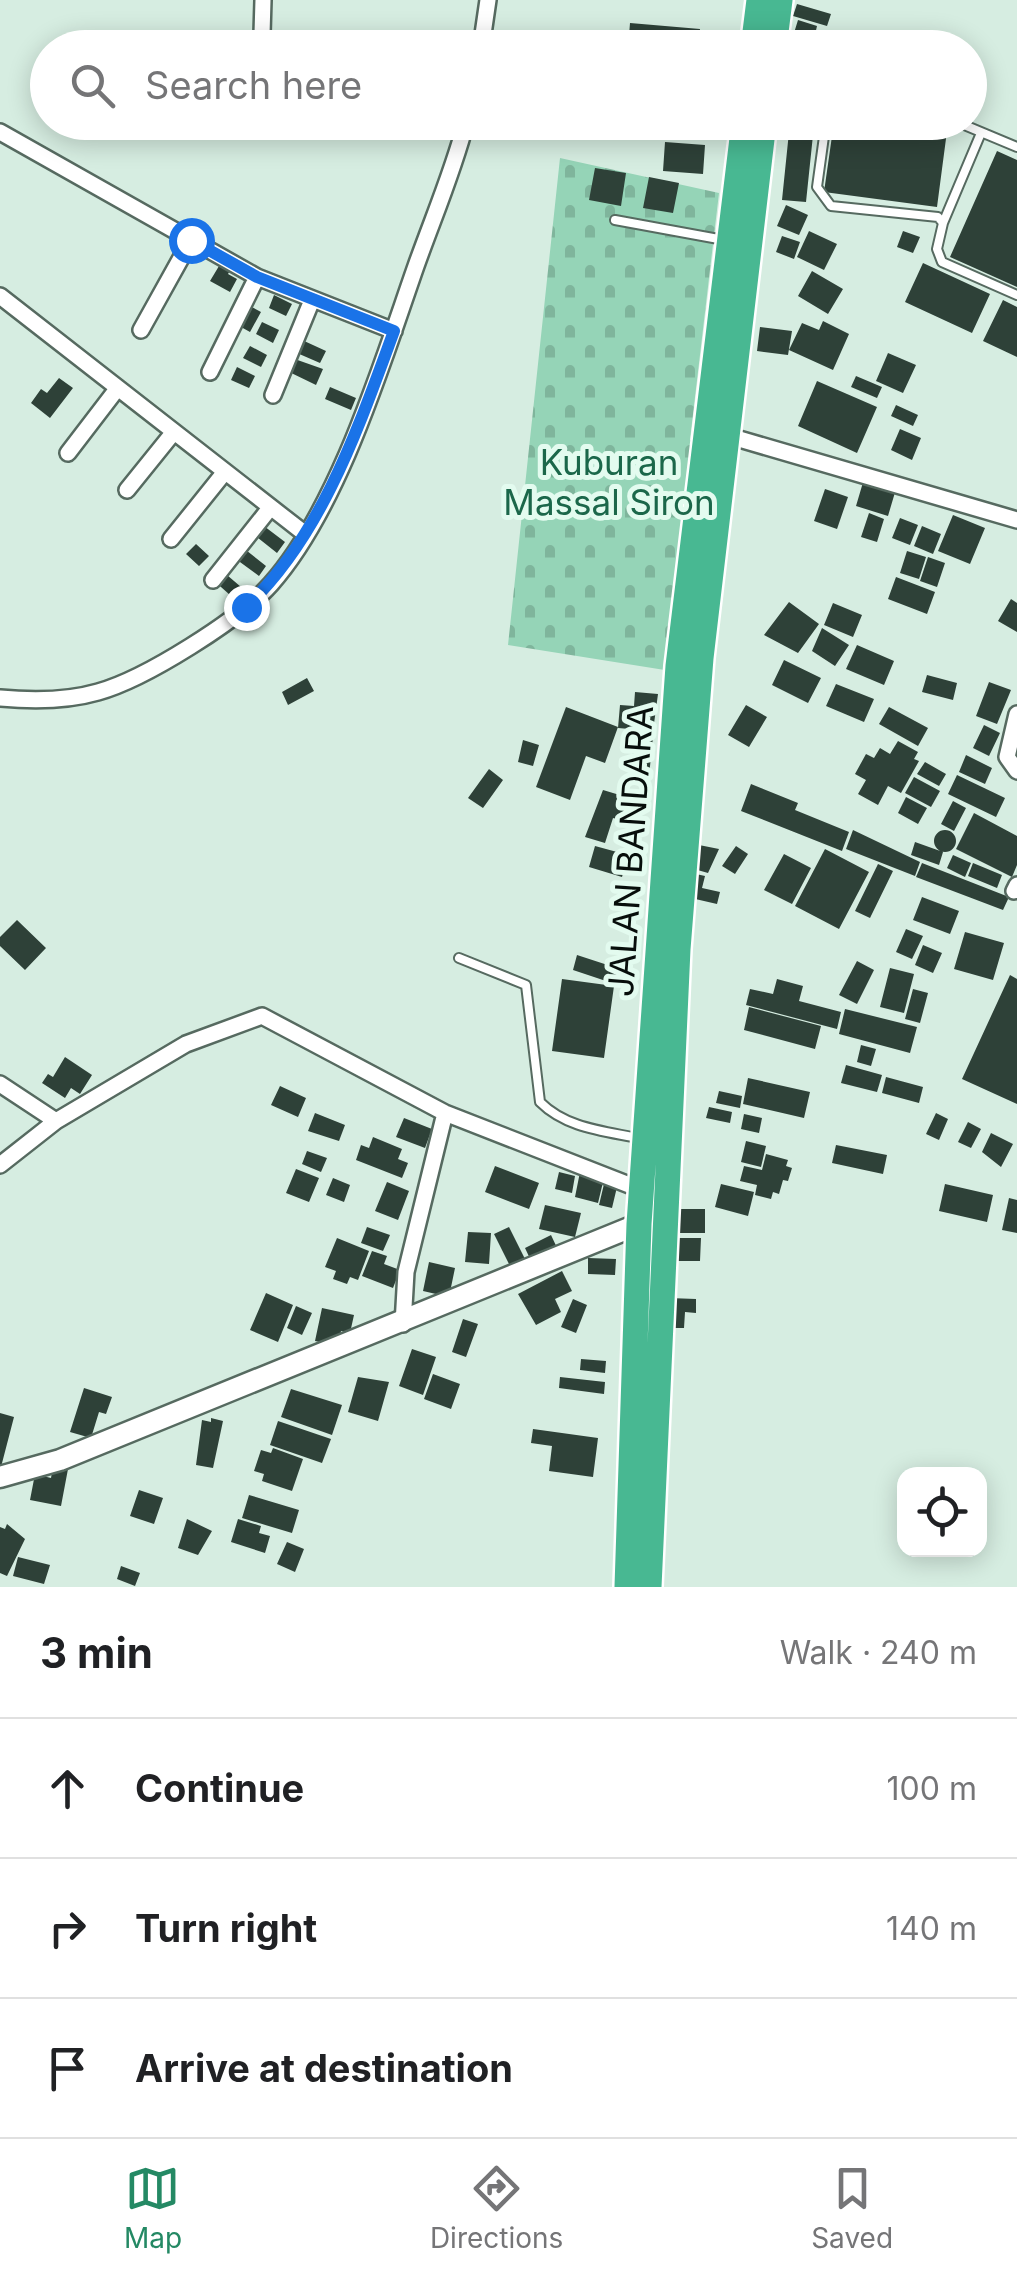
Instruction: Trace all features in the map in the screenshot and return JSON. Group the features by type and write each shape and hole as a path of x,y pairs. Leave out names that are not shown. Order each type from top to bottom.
{"highway":[{"path":"755,30 759,0"},
{"path":"776,30 780,0"},
{"name":"JALAN BANDARA","path":"649,1587 648,1342 640,1224 642,1190 646,1140 659,1106 701,658 729,436 743,140"},
{"name":"JALAN BANDARA","path":"627,1587 648,1342 678,666 738,242 760,140"}],"street":[{"path":"262,30 263,0"},
{"path":"484,30 488,0"},
{"path":"0,132 257,277 394,331"},
{"path":"0,698 62,699 118,685 239,613 270,584 336,474 394,331 460,140"},
{"path":"141,330 191,240"},
{"path":"210,372 257,277"},
{"path":"0,296 304,533"},
{"path":"273,395 312,300"},
{"path":"68,454 117,389"},
{"path":"127,490 172,433"},
{"path":"729,436 1017,520"},
{"path":"171,539 224,473"},
{"path":"213,580 270,508"},
{"path":"1017,714 1007,757 1017,771"},
{"path":"0,1164 56,1121 186,1044 262,1016 445,1113 642,1190"},
{"path":"0,1084 56,1121"},
{"path":"402,1324 406,1272 445,1113"},
{"path":"0,1477 60,1460 640,1224"}],"lane":[{"path":"987,135 1017,147"},
{"path":"823,140 816,187 831,206 938,217 942,224"},
{"path":"978,140 942,224 937,249 942,262 1017,295"},
{"path":"615,220 738,242"},
{"path":"459,958 526,985 540,1102 553,1115 568,1123 646,1140"}],"green space":[{"name":"Kuburan Massal Siron","path":"560,158 719,193 690,440 699,443 671,671 508,645"}],"building":[{"path":"797,4 831,14 827,26 793,16"},
{"path":"798,20 817,26 816,30 795,30"},
{"path":"630,23 700,29 700,30 629,30"},
{"path":"788,140 812,140 806,202 782,200"},
{"path":"831,140 946,140 937,207 824,192"},
{"path":"665,142 705,145 703,174 663,171"},
{"path":"997,151 1017,160 1017,287 950,257"},
{"path":"595,168 626,173 621,206 589,200"},
{"path":"649,177 679,183 673,213 643,208"},
{"path":"786,205 808,215 799,235 777,226"},
{"path":"809,231 837,244 824,270 797,257"},
{"path":"903,231 920,237 913,253 897,247"},
{"path":"782,236 800,242 794,259 776,252"},
{"path":"222,261 232,267 228,274 237,279 230,292 210,281"},
{"path":"923,263 990,294 972,333 905,302"},
{"path":"812,271 843,289 828,314 798,296"},
{"path":"274,295 292,304 286,316 269,308"},
{"path":"237,299 261,312 250,332 232,322 235,316 230,313"},
{"path":"1003,300 1017,307 1017,357 983,341"},
{"path":"823,321 849,334 833,370 789,350 802,323 819,330"},
{"path":"262,322 279,330 273,343 256,334"},
{"path":"760,327 792,331 788,355 757,351"},
{"path":"302,340 326,351 320,363 297,353"},
{"path":"250,346 267,355 261,367 243,358"},
{"path":"888,353 916,365 903,393 876,381"},
{"path":"289,357 323,369 316,385 283,369"},
{"path":"237,367 255,376 249,388 231,380"},
{"path":"856,376 882,387 877,398 851,387"},
{"path":"59,378 73,388 50,418 31,403 41,389 47,393"},
{"path":"817,381 877,407 857,453 798,426"},
{"path":"330,387 356,398 351,410 325,399"},
{"path":"896,405 918,415 913,426 891,416"},
{"path":"900,429 921,438 912,460 891,450"},
{"path":"864,479 896,489 888,516 856,506"},
{"path":"825,489 848,497 837,529 814,521"},
{"path":"869,513 884,519 877,542 861,537"},
{"path":"953,515 985,528 970,564 938,551"},
{"path":"900,518 918,525 910,545 892,538"},
{"path":"256,520 285,542 277,553 248,530"},
{"path":"922,526 941,534 933,554 914,546"},
{"path":"237,543 266,566 259,576 229,554"},
{"path":"196,544 209,556 199,566 186,554"},
{"path":"907,551 926,557 919,579 900,573"},
{"path":"928,557 945,563 937,587 920,581"},
{"path":"220,569 248,593 239,603 212,579"},
{"path":"896,577 935,592 927,614 888,599"},
{"path":"1011,599 1017,603 1017,632 998,621"},
{"path":"789,602 819,624 798,653 764,635"},
{"path":"833,603 862,615 853,637 824,625"},
{"path":"822,628 849,645 835,666 812,651"},
{"path":"857,645 894,661 884,685 846,669"},
{"path":"784,660 821,678 808,703 772,685"},
{"path":"927,675 957,683 953,700 922,692"},
{"path":"307,678 314,691 288,705 282,692"},
{"path":"989,682 1011,690 997,724 976,716"},
{"path":"836,684 874,699 864,722 826,706"},
{"path":"635,692 658,694 653,731 618,728 620,705 634,706"},
{"path":"746,705 767,717 749,747 728,735"},
{"path":"566,707 618,727 605,763 586,756 570,800 536,787"},
{"path":"889,707 928,728 918,746 879,724"},
{"path":"984,725 1000,733 989,756 973,748"},
{"path":"635,735 653,737 649,776 630,774"},
{"path":"523,740 539,745 533,766 518,762"},
{"path":"898,741 918,752 914,759 919,761 901,793 888,786 878,805 858,794 866,780 855,774 866,754 874,758 880,748 890,754"},
{"path":"966,755 992,768 985,784 959,772"},
{"path":"925,762 946,774 939,786 917,774"},
{"path":"489,769 503,780 483,808 468,798"},
{"path":"957,775 1005,798 996,817 948,794"},
{"path":"914,777 940,791 931,807 905,793"},
{"path":"751,784 798,803 795,810 849,832 842,851 741,811"},
{"path":"603,790 643,802 636,825 613,818 605,843 585,837"},
{"path":"906,797 927,808 918,824 898,813"},
{"path":"953,801 966,808 954,831 941,824"},
{"path":"974,813 1017,836 1017,865 1012,877 956,849"},
{"path":"853,830 920,862 915,876 846,849"},
{"path":"945,830 953,833 953,849 945,852 937,849 934,841 937,833"},
{"path":"915,842 943,852 939,865 911,855"},
{"path":"699,845 719,849 708,873 694,869"},
{"path":"595,846 628,855 622,877 589,867"},
{"path":"736,846 748,854 735,874 722,866"},
{"path":"825,849 869,872 839,929 795,906"},
{"path":"784,854 811,868 792,904 764,890"},
{"path":"953,855 971,863 965,877 947,868"},
{"path":"922,863 1009,897 1003,910 916,877"},
{"path":"973,863 1002,875 997,888 968,876"},
{"path":"878,864 893,871 870,918 855,911"},
{"path":"696,874 705,876 702,888 720,892 717,904 691,898"},
{"path":"922,897 959,911 950,934 913,920"},
{"path":"17,920 46,948 25,970 0,946 0,937"},
{"path":"906,929 923,936 912,959 896,952"},
{"path":"965,932 1004,943 993,980 954,969"},
{"path":"923,945 942,953 933,973 915,965"},
{"path":"577,955 626,971 621,986 573,970"},
{"path":"857,961 874,970 857,1004 839,995"},
{"path":"890,968 914,974 904,1013 880,1007"},
{"path":"1010,975 1017,979 1017,1104 962,1079"},
{"path":"562,979 614,986 604,1058 552,1051"},
{"path":"777,979 803,986 799,1001 841,1012 837,1029 746,1005 750,989 773,994"},
{"path":"913,989 928,993 920,1023 905,1019"},
{"path":"749,1007 821,1026 815,1049 744,1030"},
{"path":"845,1009 917,1027 910,1053 839,1034"},
{"path":"861,1045 876,1049 871,1066 857,1062"},
{"path":"65,1057 92,1075 80,1094 71,1088 65,1098 42,1083 48,1074 53,1077"},
{"path":"846,1065 882,1075 877,1092 841,1083"},
{"path":"886,1077 923,1087 919,1103 882,1093"},
{"path":"748,1078 810,1092 804,1118 743,1104"},
{"path":"280,1086 306,1098 298,1117 271,1105"},
{"path":"719,1091 742,1096 740,1108 716,1103"},
{"path":"709,1107 732,1112 730,1123 706,1118"},
{"path":"315,1113 345,1125 339,1141 308,1131"},
{"path":"936,1113 948,1119 939,1140 926,1134"},
{"path":"744,1114 762,1118 759,1133 741,1129"},
{"path":"404,1118 432,1129 425,1148 396,1137"},
{"path":"968,1122 981,1129 971,1148 958,1142"},
{"path":"991,1133 1013,1144 1001,1167 982,1152"},
{"path":"373,1137 402,1149 398,1159 408,1163 402,1178 356,1160 361,1145 369,1148"},
{"path":"746,1141 766,1146 761,1167 741,1162"},
{"path":"836,1145 887,1155 883,1174 832,1163"},
{"path":"307,1151 327,1158 321,1172 302,1164"},
{"path":"766,1154 788,1160 786,1166 792,1168 788,1181 783,1180 779,1194 773,1192 771,1199 755,1195 757,1185 740,1181 744,1166 762,1170"},
{"path":"495,1166 539,1183 529,1209 485,1192"},
{"path":"296,1169 319,1178 309,1202 286,1193"},
{"path":"559,1172 575,1176 572,1193 555,1189"},
{"path":"580,1172 604,1178 598,1203 575,1197"},
{"path":"333,1178 350,1185 344,1202 326,1195"},
{"path":"387,1182 409,1191 398,1220 375,1211"},
{"path":"604,1184 617,1187 612,1208 599,1205"},
{"path":"721,1184 754,1192 748,1216 715,1207"},
{"path":"945,1184 993,1195 987,1222 939,1211"},
{"path":"1009,1198 1017,1200 1017,1233 1002,1230"},
{"path":"545,1205 581,1213 575,1237 539,1229"},
{"path":"671,1209 705,1209 705,1233 671,1233"},
{"path":"367,1227 390,1235 383,1251 361,1243"},
{"path":"509,1227 526,1261 511,1268 494,1234"},
{"path":"468,1232 491,1233 489,1264 465,1262"},
{"path":"551,1235 559,1252 533,1265 525,1248"},
{"path":"337,1238 369,1251 358,1280 350,1277 347,1284 333,1279 336,1271 325,1267"},
{"path":"671,1238 701,1238 700,1261 670,1261"},
{"path":"372,1251 387,1256 384,1264 400,1270 393,1288 362,1276"},
{"path":"588,1258 616,1259 615,1275 588,1274"},
{"path":"429,1262 455,1268 449,1297 423,1291"},
{"path":"562,1271 572,1291 555,1299 561,1312 536,1325 518,1294"},
{"path":"266,1293 293,1305 278,1342 250,1330"},
{"path":"669,1298 696,1299 696,1313 685,1312 684,1328 668,1328"},
{"path":"573,1299 587,1305 576,1333 561,1327"},
{"path":"296,1306 312,1313 302,1335 287,1328"},
{"path":"322,1308 354,1315 350,1333 341,1331 338,1346 315,1341"},
{"path":"463,1319 478,1324 466,1357 452,1352"},
{"path":"412,1349 436,1357 423,1395 399,1386"},
{"path":"581,1359 606,1361 605,1373 580,1370"},
{"path":"433,1374 460,1384 451,1409 424,1399"},
{"path":"358,1377 389,1382 378,1421 348,1412"},
{"path":"560,1377 605,1382 604,1394 559,1388"},
{"path":"84,1388 112,1397 106,1414 99,1412 91,1438 70,1432"},
{"path":"291,1389 342,1405 332,1435 281,1417"},
{"path":"0,1413 14,1417 1,1467 0,1467"},
{"path":"211,1418 223,1421 213,1468 196,1465 202,1420 211,1422"},
{"path":"278,1421 331,1439 322,1463 270,1445"},
{"path":"533,1429 598,1438 593,1477 549,1471 552,1446 531,1443"},
{"path":"273,1448 303,1459 292,1491 262,1481 264,1474 254,1471 261,1450 271,1453"},
{"path":"53,1466 68,1469 61,1506 30,1500 35,1474 51,1478"},
{"path":"139,1490 163,1498 154,1524 130,1516"},
{"path":"249,1495 299,1510 292,1533 242,1518"},
{"path":"187,1519 212,1531 198,1555 178,1548"},
{"path":"238,1519 261,1526 259,1533 270,1536 265,1553 231,1542"},
{"path":"7,1524 25,1539 7,1576 0,1573 0,1527 5,1529"},
{"path":"287,1542 304,1549 295,1572 277,1564"},
{"path":"18,1557 50,1565 44,1584 13,1576"},
{"path":"121,1566 140,1573 135,1586 117,1579"}],"route":[{"path":"191,240 257,277 394,331 336,474 291,558 246,607"}]}
